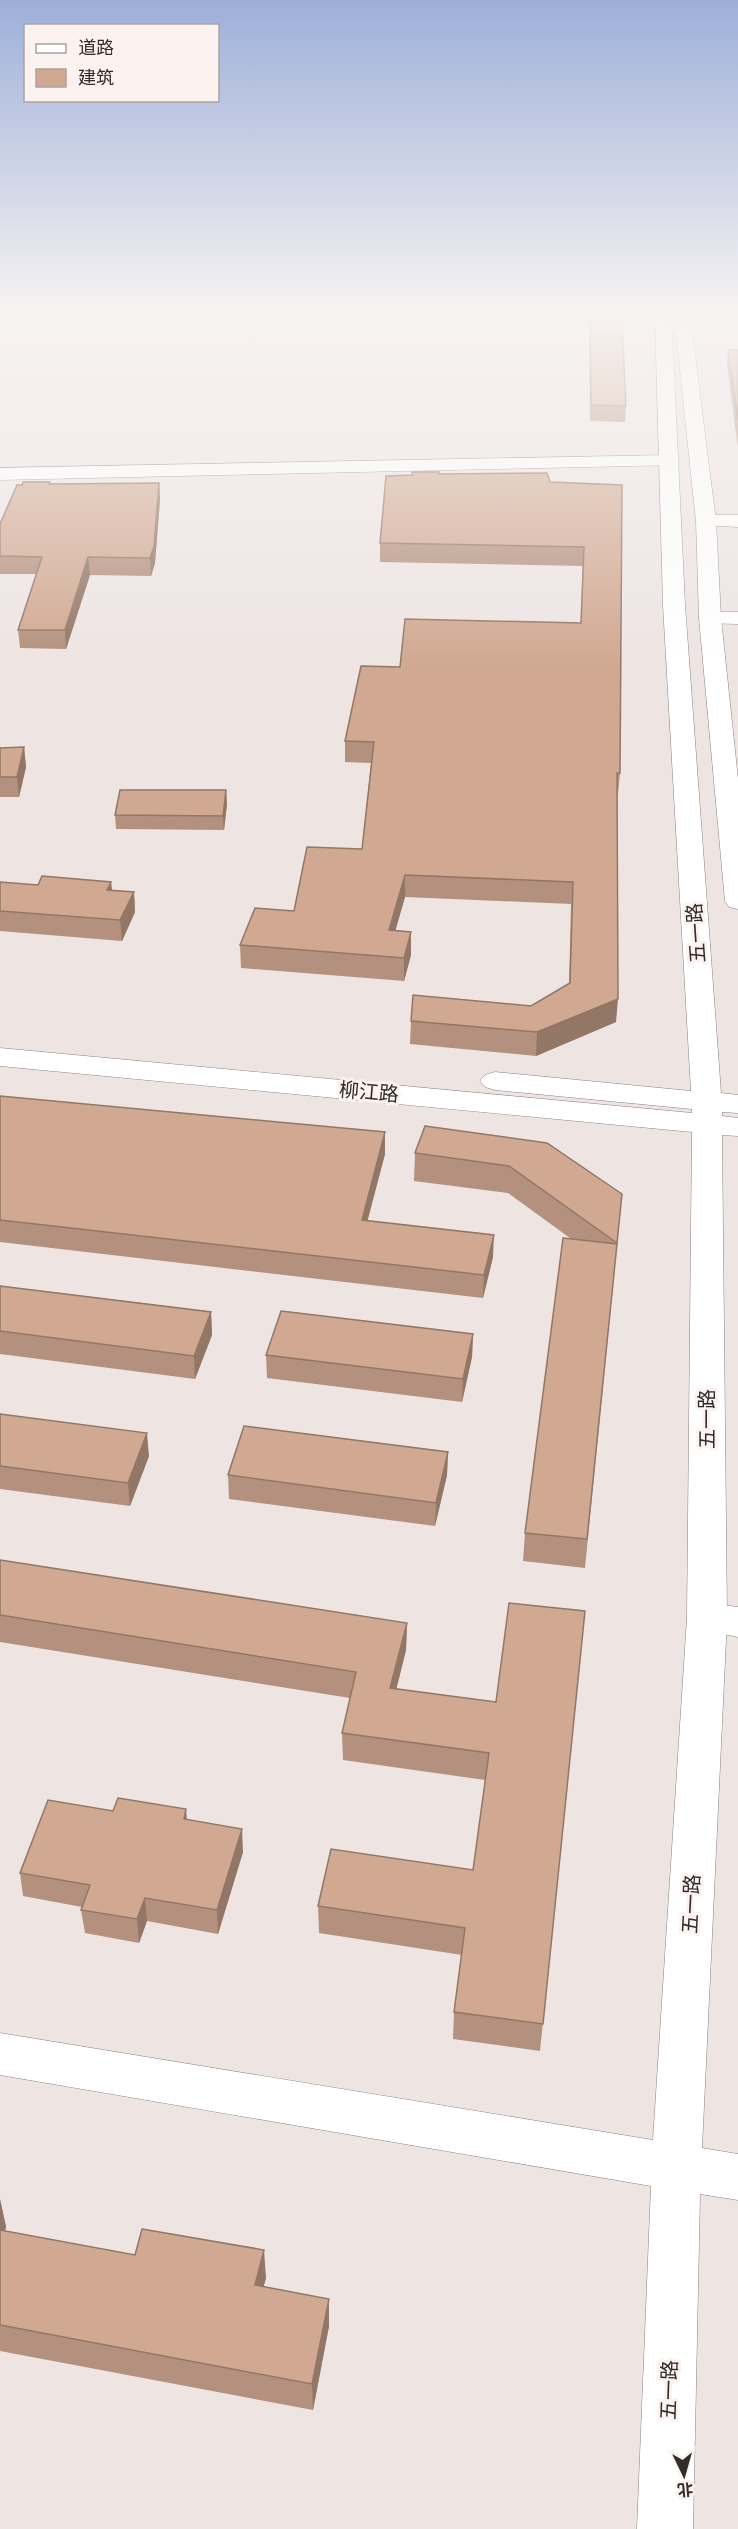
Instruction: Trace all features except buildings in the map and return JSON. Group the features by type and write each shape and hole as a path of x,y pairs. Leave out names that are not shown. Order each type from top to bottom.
{"street":[{"name":"五一路","path":"665,2529 676,2167 723,1620 723,1114 674,605 668,427"},
{"path":"695,427 706,521 710,612 738,901"},
{"path":"0,474 670,461"},
{"path":"706,521 738,521"},
{"path":"674,605 738,618"},
{"name":"柳江路","path":"0,1034 723,1114"},
{"name":"柳江路","path":"0,1057 723,1114"},
{"path":"0,2054 738,2177"}]}
